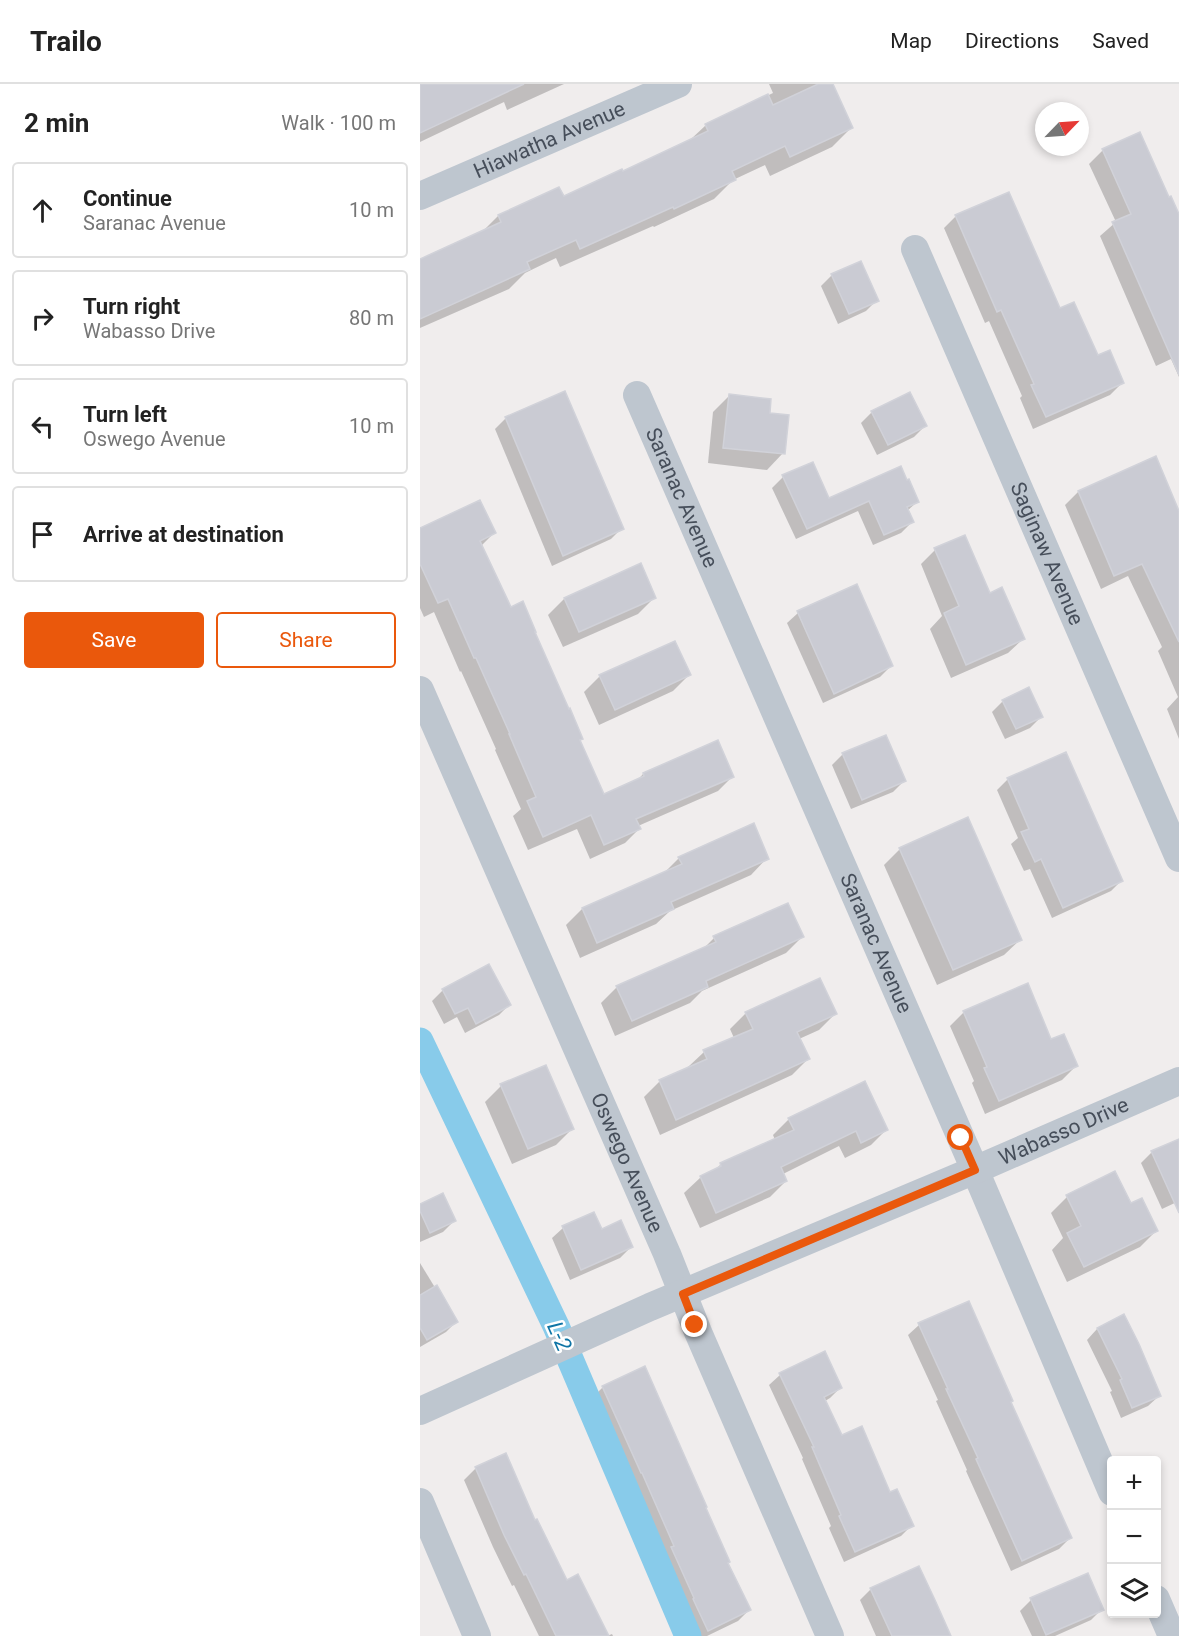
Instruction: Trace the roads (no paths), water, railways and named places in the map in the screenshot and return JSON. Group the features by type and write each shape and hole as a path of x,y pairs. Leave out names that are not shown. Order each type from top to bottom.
{"street":[{"name":"Hiawatha Avenue","path":"420,196 678,84"},
{"name":"Saginaw Avenue","path":"915,249 1179,858"},
{"name":"Saranac Avenue","path":"638,395 975,1170 1107,1480"},
{"name":"Oswego Avenue","path":"420,690 657,1232 830,1636"},
{"name":"Wabasso Drive","path":"420,1411 583,1337 1179,1081"},
{"path":"420,1502 477,1636"},
{"path":"1161,1611 1172,1636"}],"waterway":[{"name":"L-2","path":"420,1041 556,1326 688,1636"}]}
